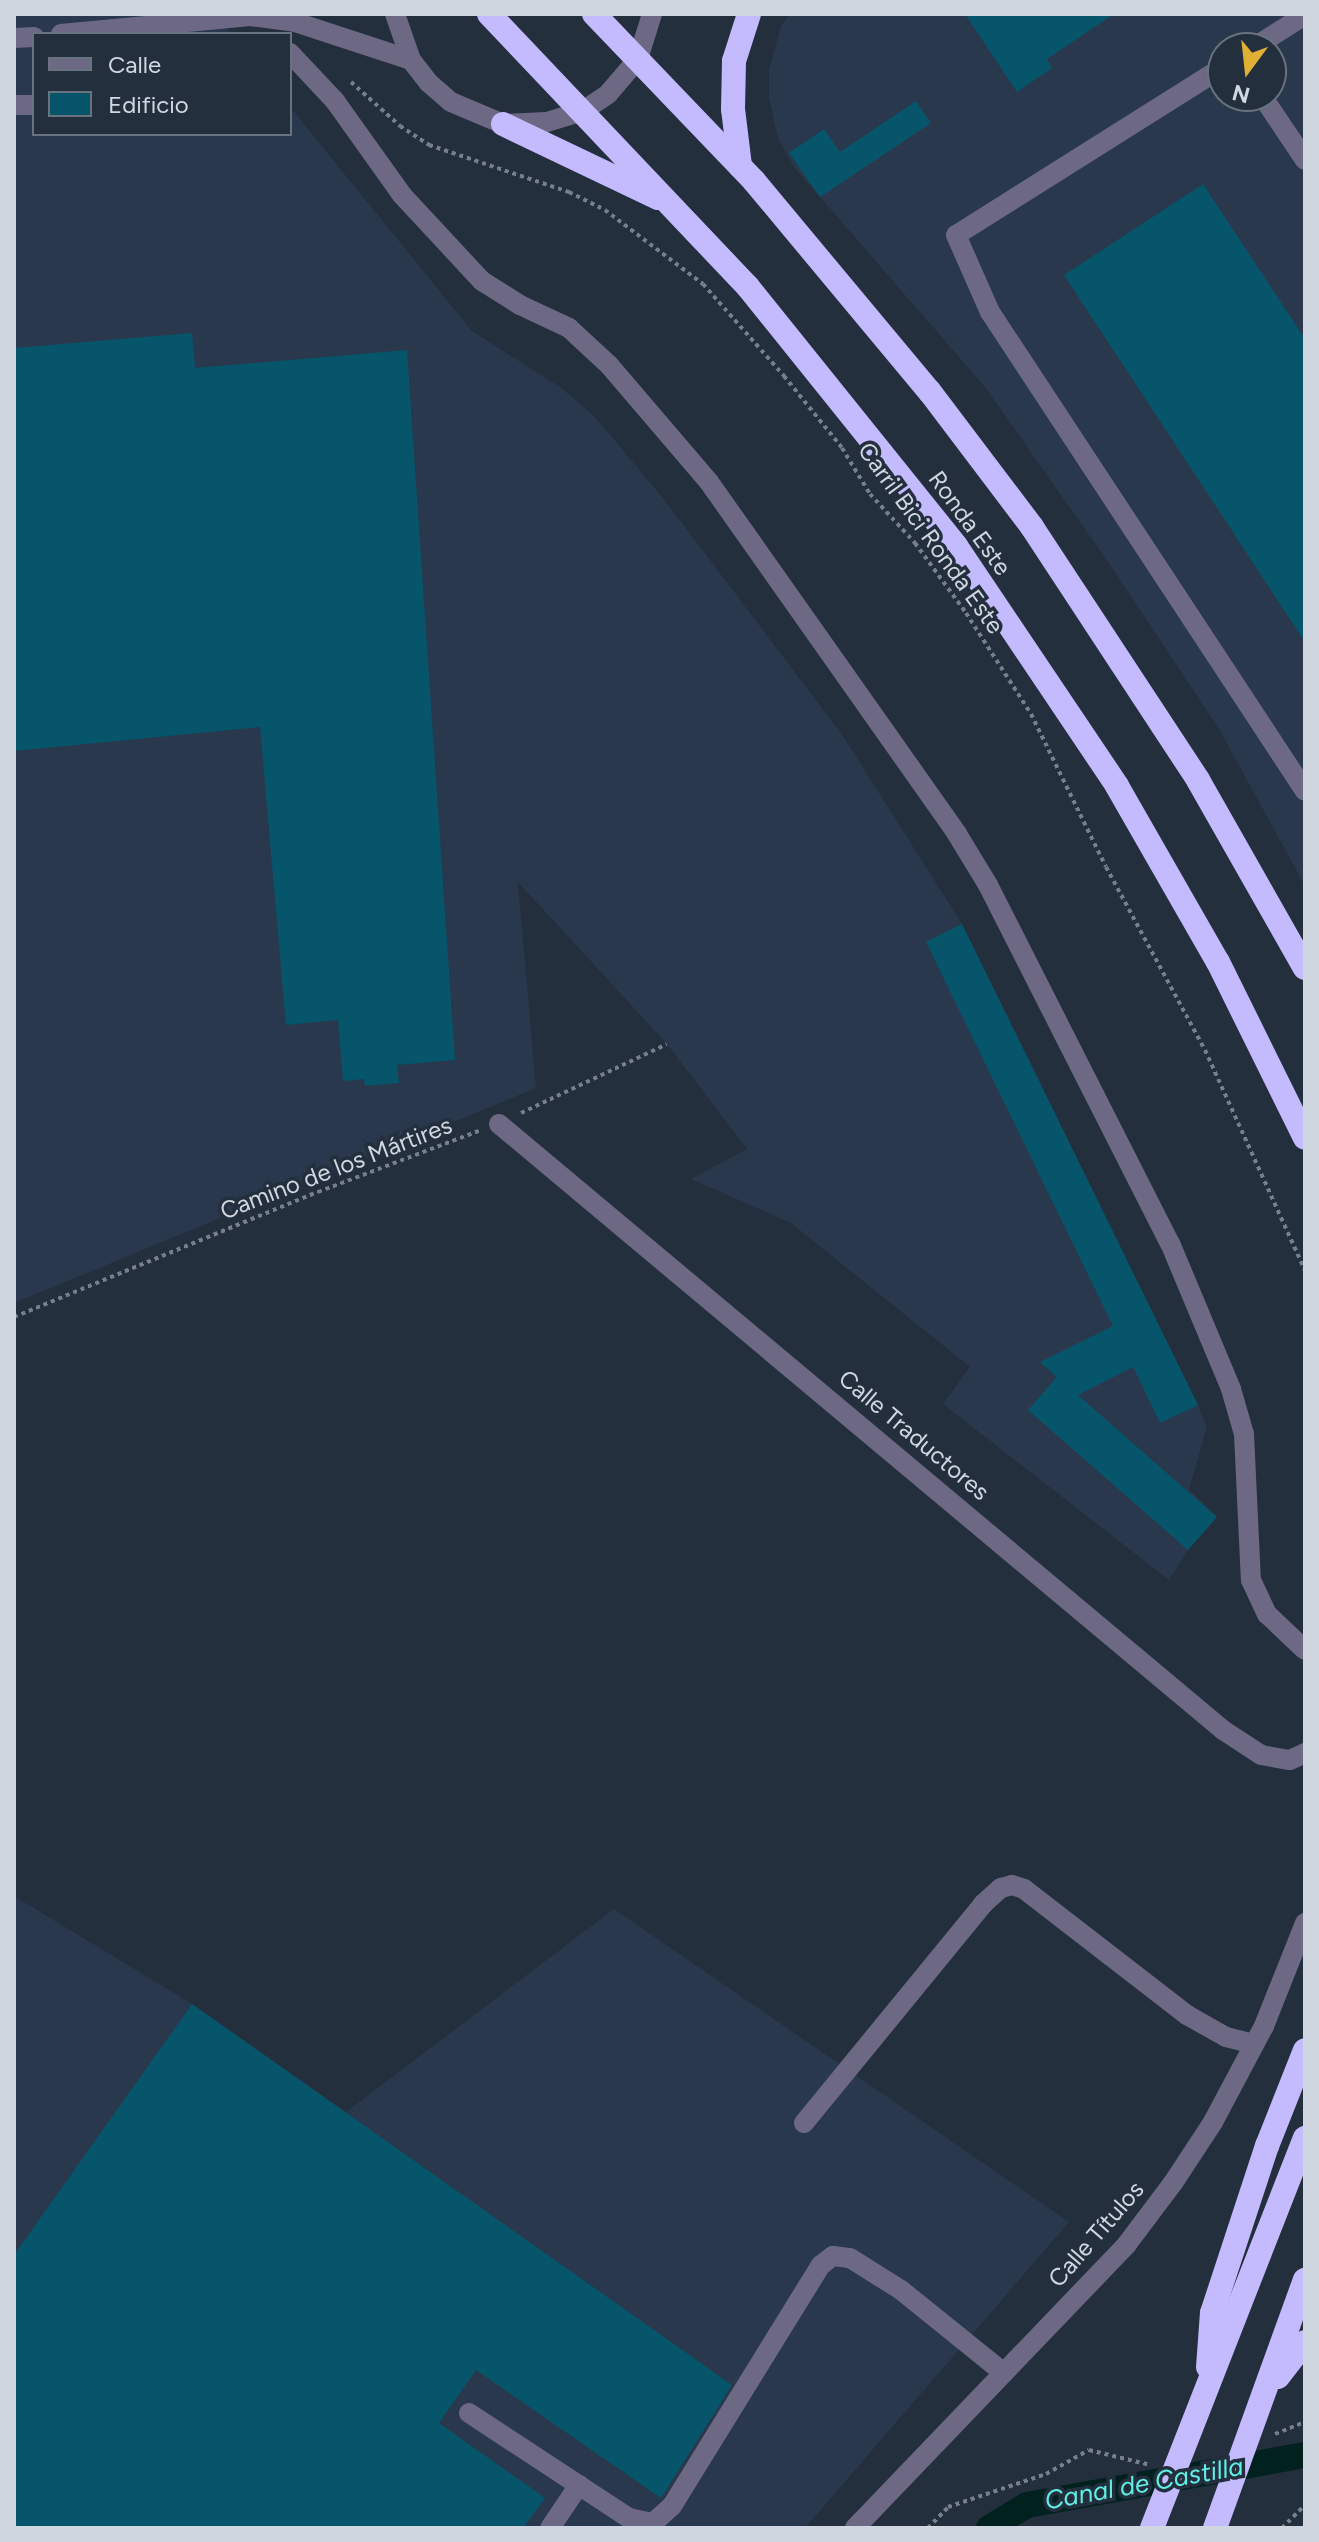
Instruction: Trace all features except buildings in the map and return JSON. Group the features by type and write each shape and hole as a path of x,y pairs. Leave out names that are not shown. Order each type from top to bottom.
{"highway":[{"name":"Ronda Este","path":"489,14 748,287 956,546 1117,786 1218,962 1305,1138"},
{"name":"Ronda Este","path":"594,14 740,166 930,392 1032,527 1198,780 1305,968"},
{"path":"740,166 733,109 734,61 749,14"},
{"path":"503,124 667,203"},
{"path":"1202,2405 1212,2313 1267,2146 1305,2050"},
{"path":"1152,2528 1305,2138"},
{"path":"1215,2528 1305,2280"},
{"path":"1262,2402 1305,2342"}],"street":[{"path":"395,14 411,60 429,83 451,102 503,124 547,122 583,111 608,94 638,59 655,16"},
{"path":"81,32 253,15 295,22 411,60"},
{"path":"253,15 268,32"},
{"path":"1278,32 1305,15"},
{"path":"294,62 335,101 402,195 482,281 520,305 569,328 609,365 709,482 957,834 988,885 1170,1243 1231,1389 1244,1434 1251,1580 1267,1614 1305,1650"},
{"path":"1207,77 956,235 990,312 1305,791"},
{"path":"1273,112 1305,160"},
{"name":"Calle Traductores","path":"499,1124 1223,1730 1261,1755 1290,1760 1305,1753"},
{"path":"804,2123 983,1904 1001,1888 1012,1885 1024,1889 1187,2015 1226,2037 1254,2044"},
{"name":"Calle Títulos","path":"855,2528 1127,2244 1213,2122 1254,2044 1305,1923"},
{"path":"469,2413 629,2518 653,2523 664,2516 821,2265 833,2256 850,2258 901,2290 1004,2373"},
{"path":"550,2528 579,2485"}],"path":[{"name":"Carril Bici Ronda Este","path":"345,77 400,126 429,145 569,192 617,218 703,284 842,448 870,494 915,543 966,613 1031,714 1106,867 1205,1050 1305,1270"},
{"name":"Camino de los Mártires","path":"14,1317 318,1192 499,1124 667,1044"},
{"path":"1265,2437 1294,2429 1305,2422"},
{"path":"928,2528 948,2507 1046,2474 1089,2450 1150,2465 1165,2462"},
{"path":"1282,2528 1305,2505"}],"shaded area":[{"path":"215,14 229,32 32,32 32,136 292,136 292,109 472,331 560,387 595,417 663,498 843,736 962,924 1207,1427 1189,1489 1217,1517 1188,1550 1169,1580 943,1404 970,1367 791,1223 691,1179 747,1149 667,1044 518,882 536,1088 14,1303 14,16"},
{"path":"790,14 1305,14 1305,886 1219,729 1111,566 985,387 794,167 778,138 769,98 769,70 781,26"},
{"path":"14,1896 192,2004 346,2112 614,1909 1069,2222 805,2528 14,2528"}],"waterway":[{"name":"Canal de Castilla","path":"989,2528 1027,2505 1305,2455"}]}
